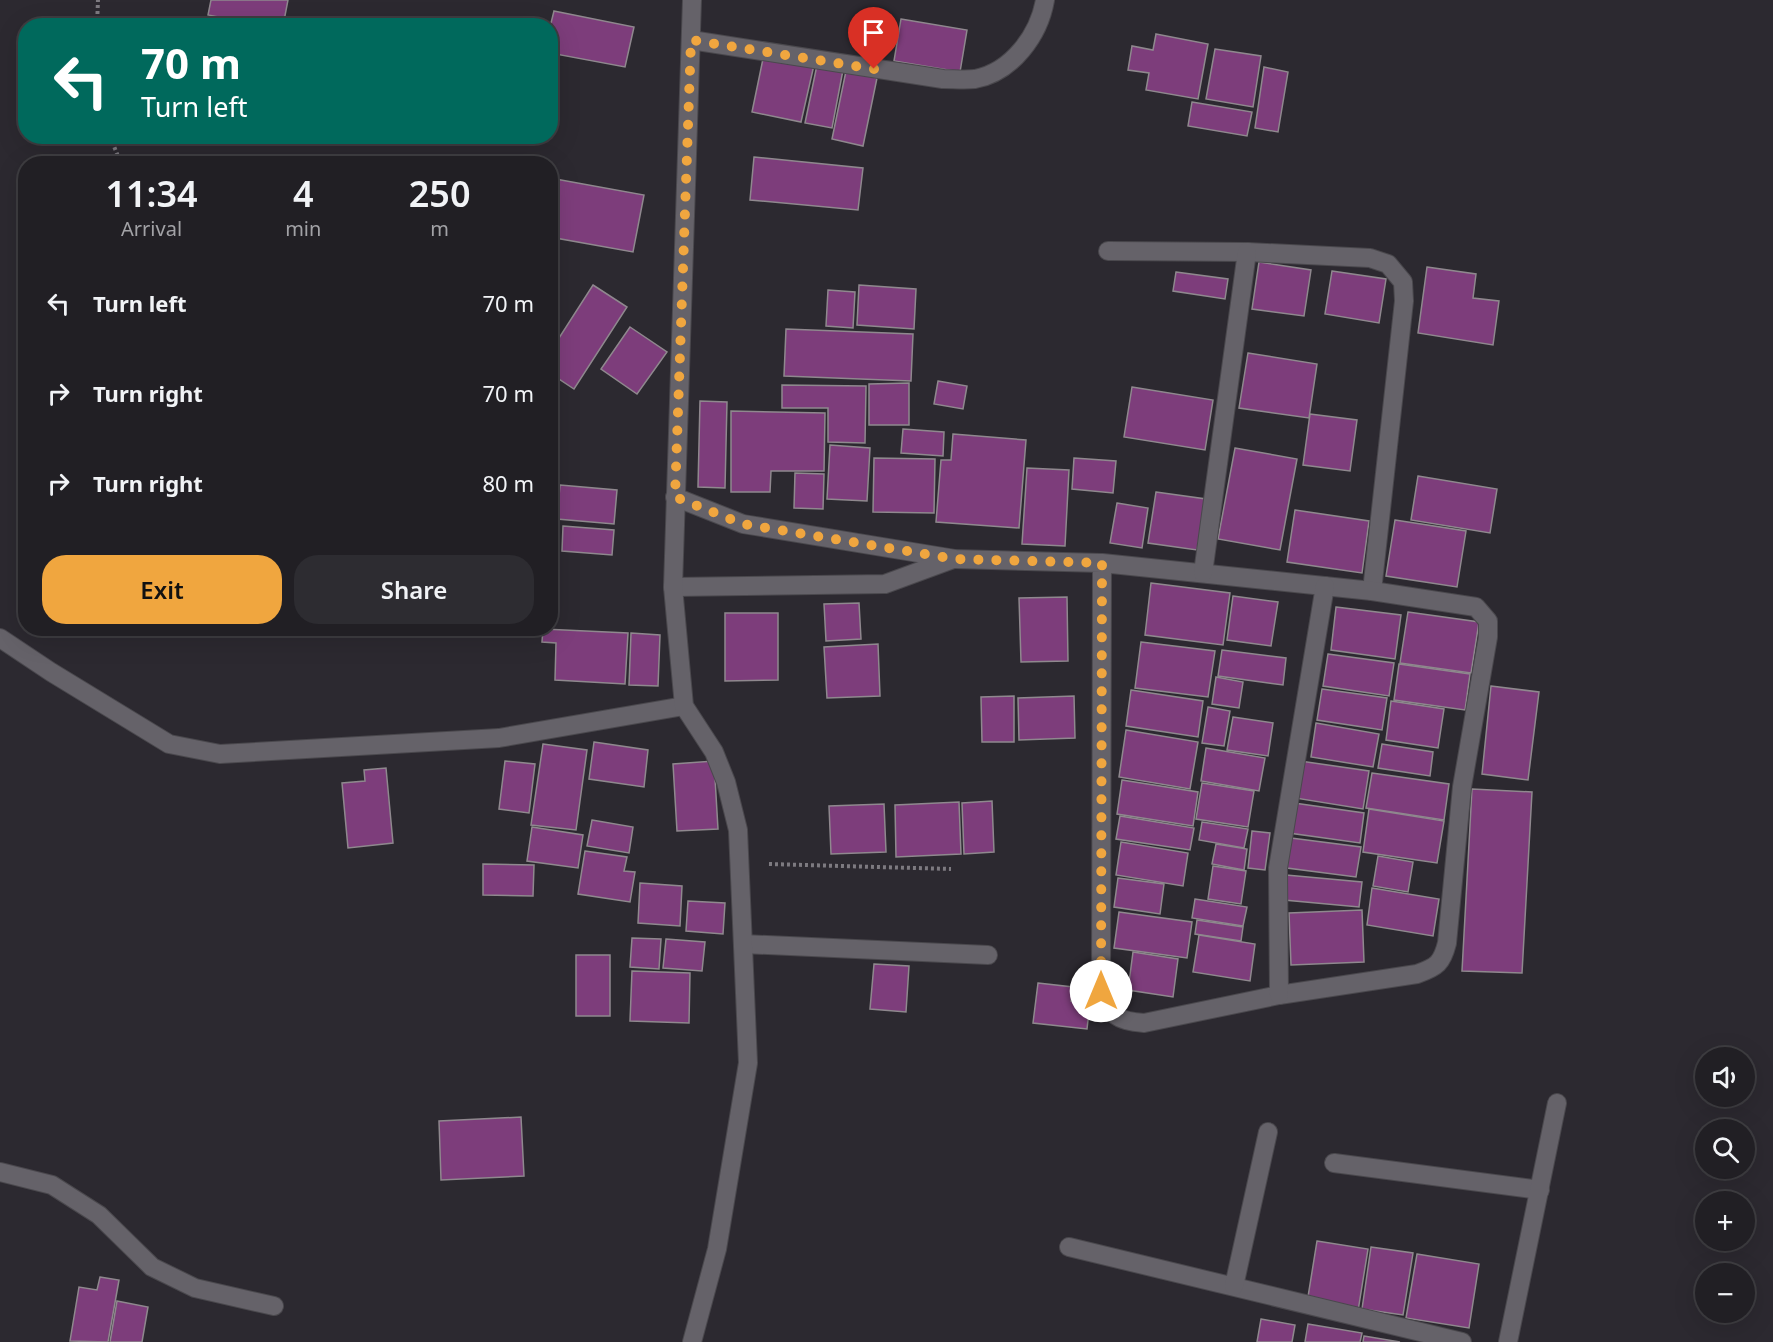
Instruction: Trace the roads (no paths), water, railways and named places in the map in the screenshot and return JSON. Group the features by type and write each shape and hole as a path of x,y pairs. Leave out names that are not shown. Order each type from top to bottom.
{"street":[{"path":"692,0 673,587 684,706 714,752 726,782 738,830 748,1063 717,1250 692,1342"},
{"path":"691,40 943,79 976,79 1005,66 1030,40 1044,9 1045,0"},
{"path":"1108,250 1247,252 1370,258 1388,264 1403,282 1404,301 1372,591"},
{"path":"1203,573 1247,252"},
{"path":"675,497 743,524 955,559 1102,563 1372,591 1476,607 1488,621 1488,637 1462,788 1448,943 1443,959 1432,969 1417,974 1280,995 1144,1023 1122,1021 1108,1009 1101,991 1102,563"},
{"path":"673,587 885,584 955,559"},
{"path":"1280,995 1278,868 1325,586"},
{"path":"0,638 169,744 220,754 499,738 684,706"},
{"path":"743,944 988,955"},
{"path":"1509,1342 1557,1103"},
{"path":"1234,1286 1268,1132"},
{"path":"1334,1163 1540,1190"},
{"path":"0,1172 52,1185 99,1215 152,1267 160,1271 195,1288 274,1306"},
{"path":"1070,1247 1462,1342"}]}
